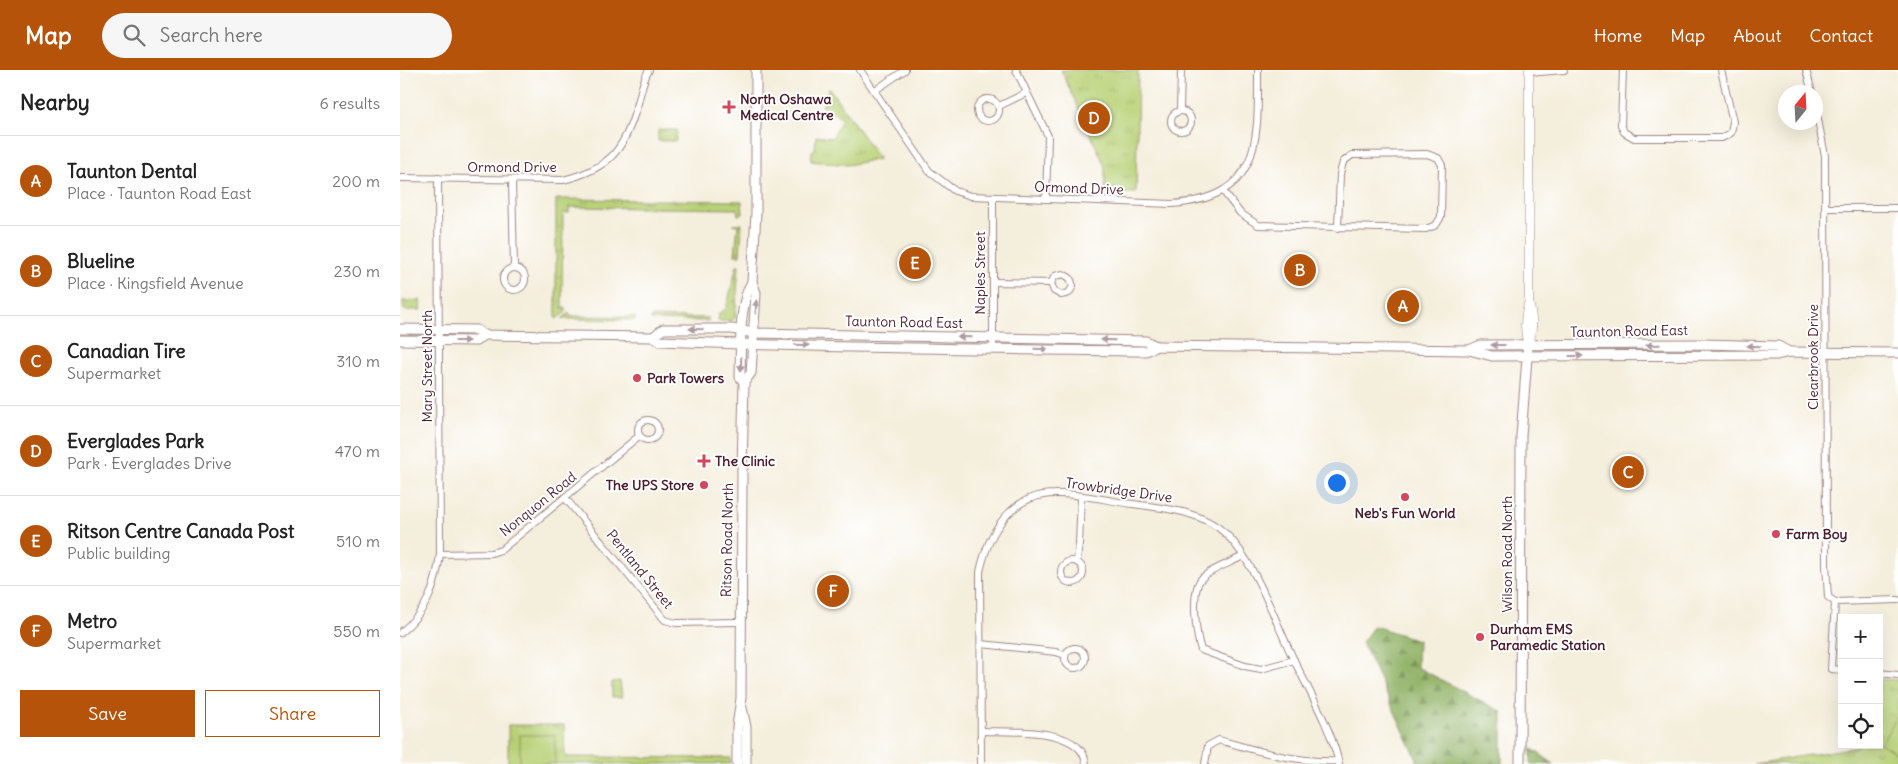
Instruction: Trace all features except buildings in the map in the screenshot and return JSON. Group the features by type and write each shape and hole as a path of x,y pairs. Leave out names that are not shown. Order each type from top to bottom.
{"main road":[{"name":"Ritson Road North","path":"744,382 740,377 743,331 747,291 752,282 756,232 756,70"},
{"name":"Ritson Road North","path":"746,764 746,727 741,698 740,622 744,382 751,373 754,344 756,293 752,282"},
{"name":"Taunton Road East","path":"400,329 477,330 483,334 653,337 660,341 742,344 1146,350 1156,346"},
{"name":"Taunton Road East","path":"653,337 663,329 743,331 754,333 1146,342 1156,346 1469,350 1485,356 1777,355 1789,352 1898,353"},
{"name":"Taunton Road East","path":"400,340 476,341 483,334"},
{"name":"Taunton Road East","path":"1469,350 1481,345 1702,344 1778,346 1789,352"},
{"name":"Wilson Road North","path":"1520,764 1521,436 1528,345"},
{"name":"Ritson Road North","path":"737,764 736,727 741,698"}],"street":[{"name":"Ormond Drive","path":"400,178 563,180 588,174 614,154 626,136 649,70"},
{"name":"Ormond Drive","path":"860,70 929,171 942,183 962,194 993,198 1172,204 1199,201 1223,191 1242,172 1251,158 1258,124 1258,70"},
{"path":"874,91 905,70"},
{"path":"1016,70 1048,136 1046,199"},
{"path":"1180,110 1181,70"},
{"path":"1530,70 1540,72 1564,70"},
{"name":"Wilson Road North","path":"1528,345 1524,335 1525,316 1529,300 1530,70"},
{"path":"1623,70 1621,125 1624,132 1634,138 1722,138 1731,133 1733,122 1721,70"},
{"path":"1806,70 1810,85"},
{"path":"998,106 1026,93"},
{"name":"Clearbrook Drive","path":"1820,130 1825,156 1826,208 1826,565 1828,597 1834,602"},
{"path":"1223,191 1240,213 1258,224 1338,228 1426,229 1436,225 1441,217 1442,165 1438,158 1427,154 1352,155 1343,162 1340,174 1338,228"},
{"name":"Mary Street North","path":"438,178 440,554"},
{"path":"512,180 514,268"},
{"name":"Naples Street","path":"992,349 993,198"},
{"path":"1826,208 1898,208"},
{"path":"993,282 1051,284"},
{"name":"Nonquon Road","path":"440,554 497,552 566,499 639,436"},
{"name":"Trowbridge Drive","path":"980,764 980,572 990,540 1002,518 1032,499 1053,494 1172,510 1200,517 1225,533 1243,556 1265,596 1315,701 1339,762"},
{"path":"1076,560 1081,497"},
{"name":"Pentland Street","path":"566,499 665,620 676,623 740,622"},
{"path":"400,633 419,616 428,602 436,580 440,554"},
{"path":"1243,556 1202,578 1196,589 1196,637 1201,650 1221,659 1261,669 1294,660"},
{"path":"1838,670 1831,669 1834,602 1898,600"},
{"path":"981,644 1056,652 1066,655"},
{"path":"1883,673 1898,675"},
{"path":"981,731 1029,732 1070,740 1083,750 1086,764"},
{"path":"1205,764 1208,746 1219,740 1271,755 1323,762 1339,762"}],"green space":[{"path":"1061,70 1138,70 1136,193 1105,192 1105,166"},
{"path":"829,88 879,159 847,165 811,161 812,151 815,150 816,136 832,138 842,119 822,106"},
{"path":"658,130 677,130 676,141 658,141"},
{"path":"556,199 742,201 743,214 738,215 737,209 569,207 569,213 563,213 562,308 566,308 566,312 556,319"},
{"path":"733,224 742,224 740,255 735,255 738,225"},
{"path":"737,265 739,265 735,318 732,321 718,321 719,313 726,309"},
{"path":"420,300 421,310 404,310 403,301"},
{"path":"569,313 569,316 635,317 635,320 562,319"},
{"path":"651,317 708,318 708,321 651,320"},
{"path":"1374,626 1418,640 1417,667 1502,712 1502,764 1419,764 1362,642"},
{"path":"1883,679 1898,680 1898,764 1755,764 1845,749 1883,749"},
{"path":"620,681 622,697 612,697 612,682"},
{"path":"1898,715 1898,754 1883,745 1883,741"},
{"path":"508,725 564,725 565,757 731,758 730,764 508,764"},
{"path":"520,735 555,735 555,764 520,764"},
{"path":"1531,748 1554,764 1531,764"}],"place":[{"name":"North Oshawa Medical Centre","path":"729,107"},
{"name":"Everglades Park","path":"1094,118"},
{"name":"Ritson Centre Canada Post","path":"915,263"},
{"name":"Blueline","path":"1300,270"},
{"name":"Taunton Dental","path":"1403,306"},
{"name":"Park Towers","path":"637,378"},
{"name":"The Clinic","path":"704,461"},
{"name":"Canadian Tire","path":"1628,472"},
{"name":"The UPS Store","path":"704,485"},
{"name":"Neb's Fun World","path":"1405,497"},
{"name":"Farm Boy","path":"1776,534"},
{"name":"Metro","path":"833,591"},
{"name":"Durham EMS Paramedic Station","path":"1480,637"}]}
